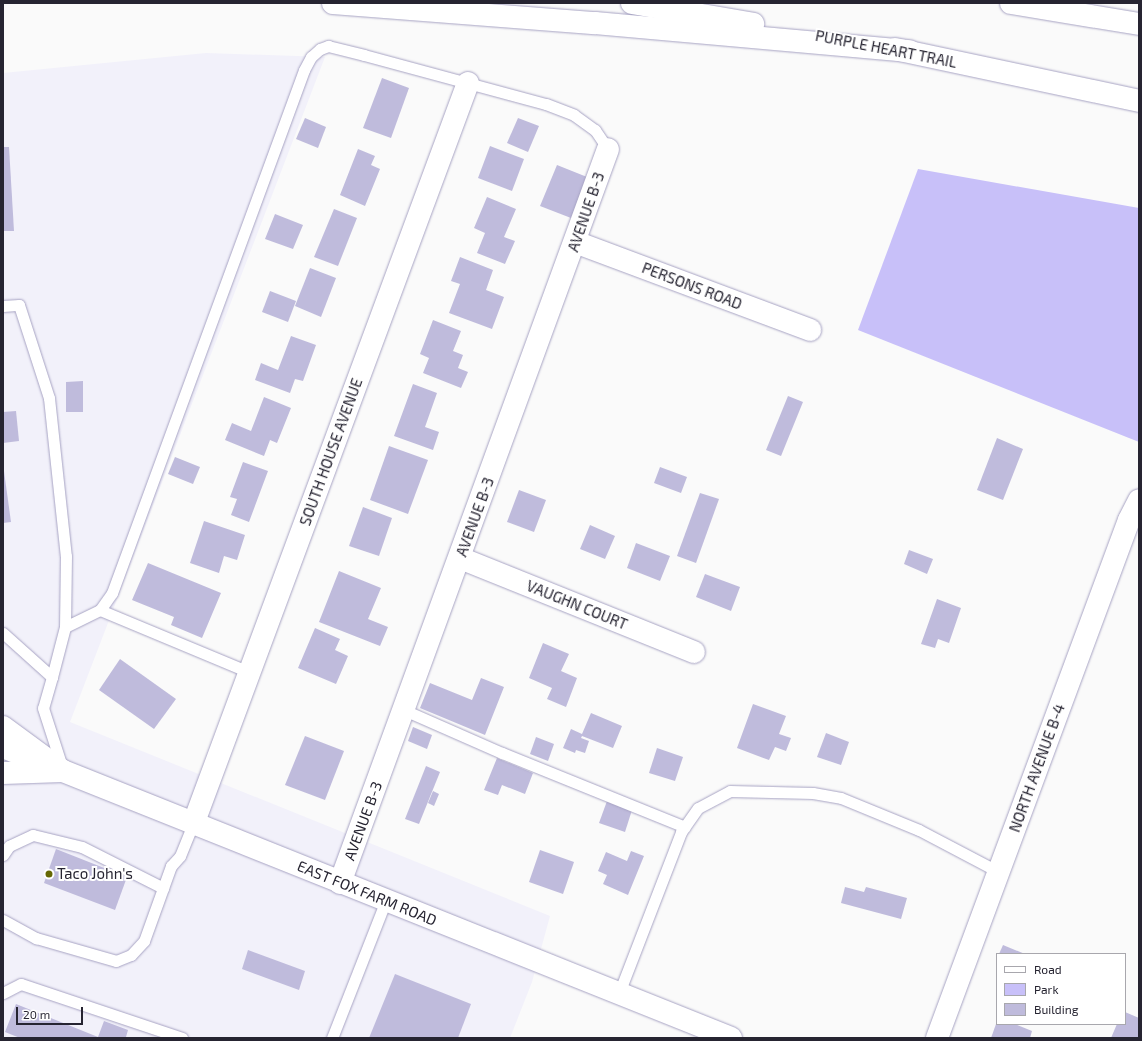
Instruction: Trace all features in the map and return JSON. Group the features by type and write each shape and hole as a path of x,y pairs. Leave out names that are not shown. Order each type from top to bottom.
{"main road":[{"path":"333,3 595,23 910,51"},
{"name":"PURPLE HEART TRAIL","path":"632,3 910,51 1139,101"},
{"path":"1010,3 1139,24"},
{"path":"1083,3 1139,16"},
{"name":"SOUTH HOUSE AVENUE","path":"194,822 468,83"},
{"name":"AVENUE B-3","path":"340,883 460,558 608,149"},
{"name":"PERSONS ROAD","path":"575,242 810,330"},
{"name":"NORTH AVENUE B-4","path":"937,1038 1129,520 1139,500"},
{"name":"VAUGHN COURT","path":"460,558 694,652"},
{"path":"3,727 64,771"},
{"name":"EAST FOX FARM ROAD","path":"3,747 194,822 340,883 731,1038"},
{"path":"3,773 64,771"}],"lane":[{"path":"65,627 100,610 112,593 121,573 304,70 311,57 328,46 546,104 574,115 595,130 608,149"},
{"path":"3,306 19,305 49,398 66,556 65,627 43,708 64,771"},
{"path":"100,610 249,672"},
{"path":"3,634 52,677"},
{"path":"404,710 502,753 686,827"},
{"path":"619,993 686,827 698,808 730,791 813,793 842,798 912,827 999,872"},
{"path":"3,920 36,938 116,961 131,955 144,941 171,866 180,856 194,822"},
{"path":"3,855 8,846 33,835 82,847 163,888"},
{"path":"332,1038 386,900"},
{"path":"3,993 21,984 182,1038"}],"shaded area":[{"path":"206,53 325,57 70,722 550,916 532,982 510,1038 3,1038 3,73"}],"green space":[{"path":"918,169 1139,208 1139,442 858,330"}],"building":[{"path":"382,78 409,88 391,138 363,128"},
{"path":"305,118 326,127 318,148 296,139"},
{"path":"518,118 539,126 528,152 507,143"},
{"path":"490,146 524,159 512,191 478,178"},
{"path":"3,147 9,147 14,231 3,231"},
{"path":"358,149 375,156 371,165 380,169 365,206 340,195"},
{"path":"557,165 587,177 571,218 540,206"},
{"path":"487,197 516,209 504,237 515,241 505,264 477,253 485,233 474,228"},
{"path":"334,209 357,218 338,266 314,257"},
{"path":"275,214 303,225 293,249 265,239"},
{"path":"460,257 493,270 486,290 504,297 492,329 449,313 460,284 451,281"},
{"path":"310,268 336,278 321,317 295,306"},
{"path":"270,291 296,301 288,322 262,312"},
{"path":"433,320 461,331 453,351 463,355 458,368 468,372 461,388 423,373 429,358 420,354"},
{"path":"291,336 316,345 303,381 295,379 290,393 255,380 261,363 278,370"},
{"path":"83,381 83,412 66,412 66,382"},
{"path":"413,384 437,393 425,427 439,432 433,450 394,436"},
{"path":"788,396 803,402 781,456 766,450"},
{"path":"264,397 291,408 277,443 270,440 264,456 225,440 232,423 251,431"},
{"path":"16,411 19,441 3,443 3,412"},
{"path":"997,438 1023,449 1003,500 977,490"},
{"path":"389,446 428,460 408,514 370,500"},
{"path":"175,457 200,467 193,484 168,474"},
{"path":"243,462 268,471 249,522 231,515 237,499 230,497"},
{"path":"3,464 11,522 3,523"},
{"path":"660,467 687,477 681,493 654,483"},
{"path":"519,490 546,500 534,532 507,522"},
{"path":"700,493 719,499 696,563 677,556"},
{"path":"363,507 392,518 379,556 349,546"},
{"path":"204,521 245,535 237,560 224,556 219,573 190,563"},
{"path":"590,525 615,536 605,559 580,549"},
{"path":"636,543 670,556 660,581 627,568"},
{"path":"909,550 933,559 927,574 904,564"},
{"path":"148,563 221,593 202,638 171,625 174,617 132,600"},
{"path":"339,571 381,588 368,619 388,627 380,646 319,622"},
{"path":"705,574 740,587 731,611 696,597"},
{"path":"937,599 961,608 949,643 938,639 935,648 921,644"},
{"path":"315,628 340,639 335,650 348,656 336,684 298,668"},
{"path":"543,643 569,654 561,671 577,678 566,707 547,699 552,688 529,678"},
{"path":"120,659 176,699 154,729 99,690"},
{"path":"481,678 504,687 485,735 420,708 430,683 472,700"},
{"path":"753,704 786,716 779,734 791,738 786,751 775,747 769,760 737,748"},
{"path":"591,713 622,726 613,748 582,736 581,738 589,741 585,753 576,750 575,753 563,748 571,729 582,734"},
{"path":"413,727 432,735 427,749 408,741"},
{"path":"826,733 849,742 841,765 817,757"},
{"path":"305,736 344,751 325,800 285,785"},
{"path":"536,737 554,744 548,761 530,754"},
{"path":"657,748 683,757 675,781 649,773"},
{"path":"497,758 533,773 525,794 502,785 498,795 484,790"},
{"path":"426,766 440,772 419,824 405,819"},
{"path":"433,791 439,794 434,806 428,803"},
{"path":"607,801 632,810 625,832 599,823"},
{"path":"56,849 127,877 115,910 44,883"},
{"path":"540,850 574,862 563,894 529,882"},
{"path":"631,851 644,856 628,895 603,884 607,875 598,871 606,852 627,861"},
{"path":"845,887 864,892 866,887 907,898 901,919 841,903"},
{"path":"1003,945 1023,953 999,953"},
{"path":"248,950 305,971 299,990 242,969"},
{"path":"395,974 471,1004 458,1038 369,1038"},
{"path":"16,1004 98,1037 104,1021 128,1030 126,1037 129,1038 20,1038 5,1032"},
{"path":"1126,1012 1139,1018 1139,1038 1111,1038 1117,1025 1126,1025"},
{"path":"996,1024 1017,1025 1032,1031 1030,1038 991,1038"}],"place":[{"name":"Taco John's","path":"49,874"}]}
